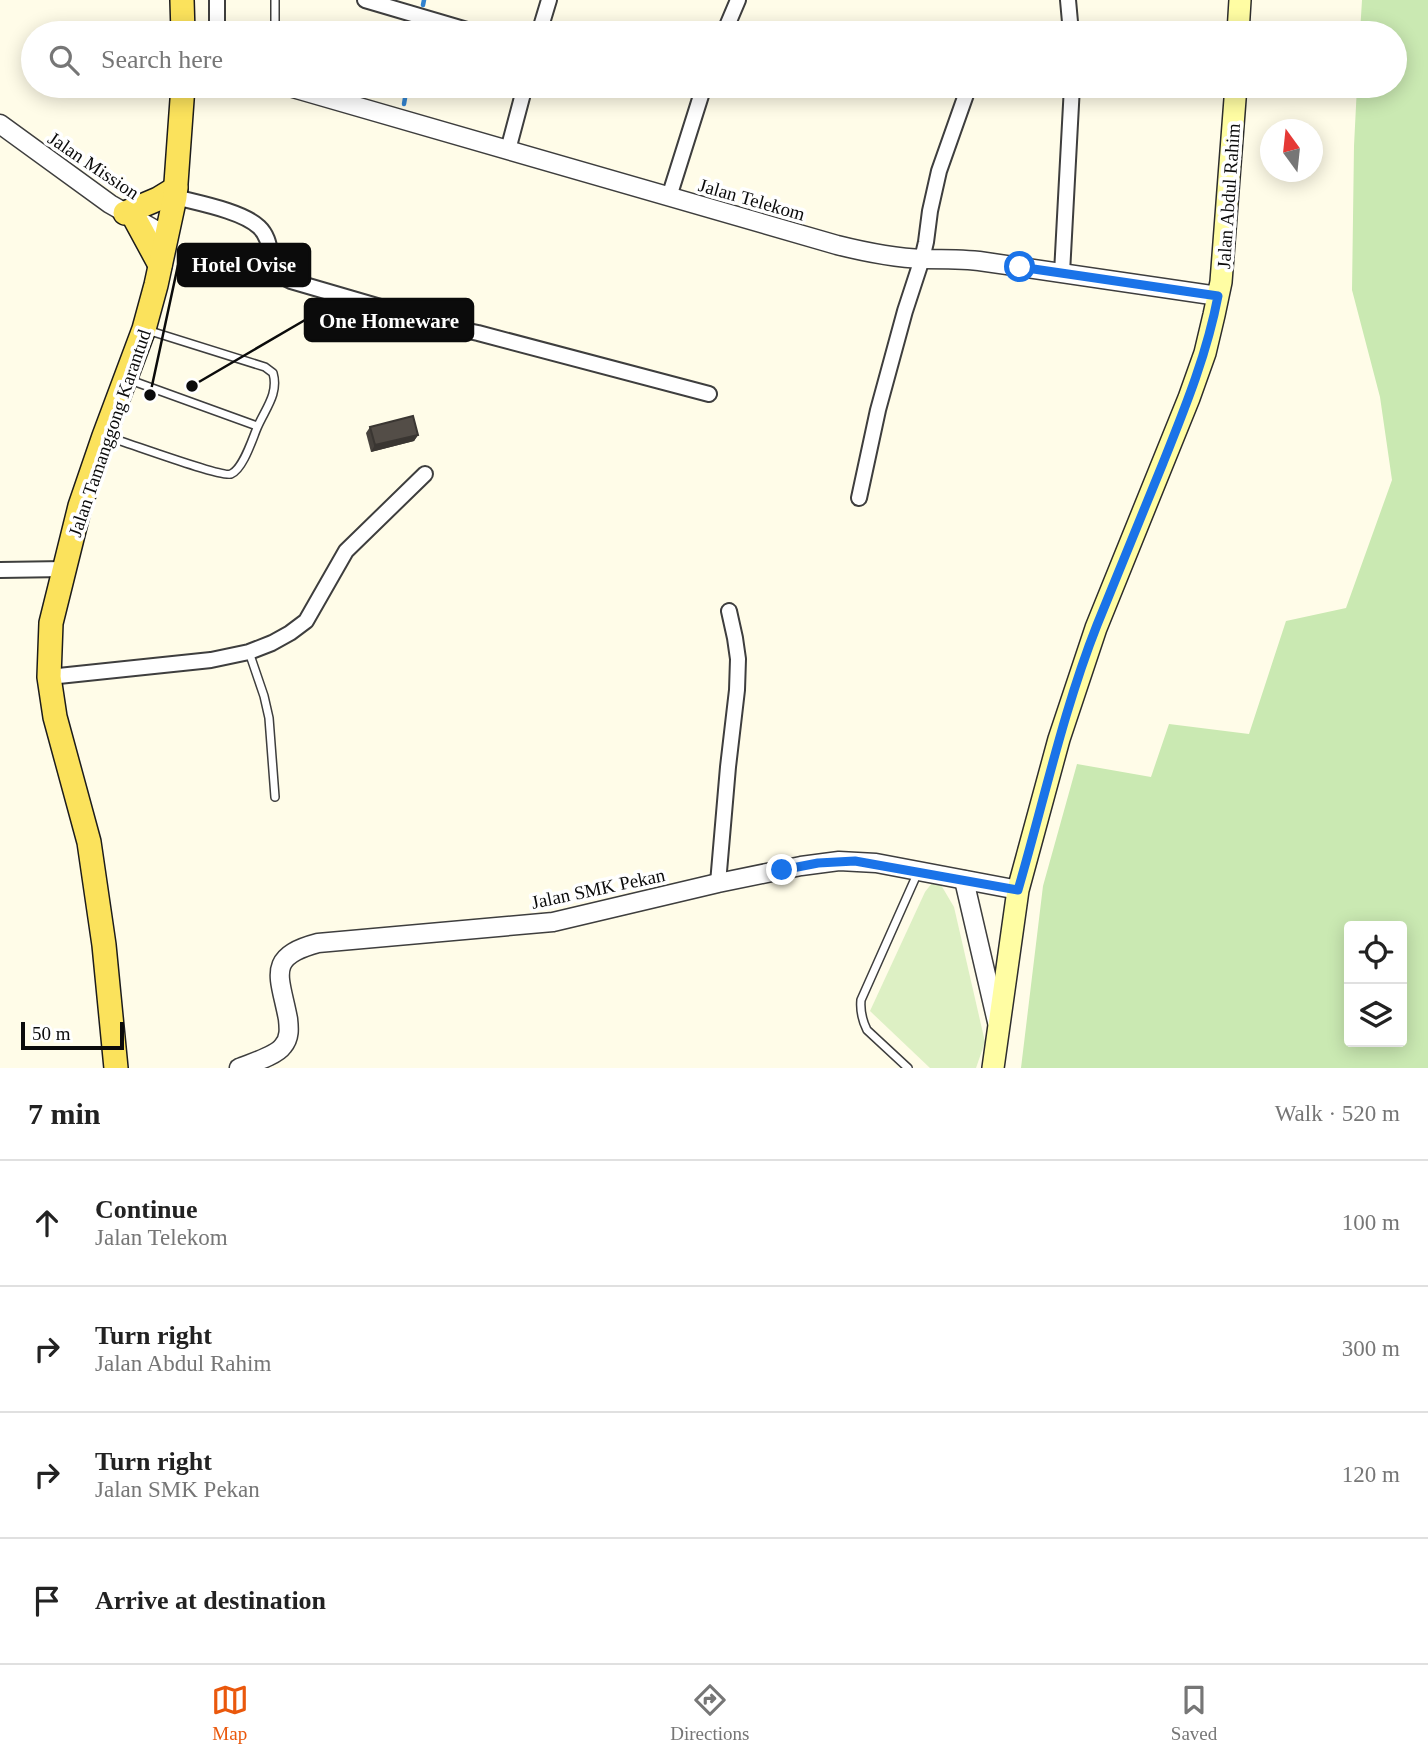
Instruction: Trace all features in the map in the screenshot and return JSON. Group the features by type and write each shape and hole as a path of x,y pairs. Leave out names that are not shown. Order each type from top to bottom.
{"main road":[{"path":"182,0 183,21"},
{"path":"1239,21 1240,0"},
{"name":"Jalan Tamanggong Karantud","path":"116,1068 104,945 89,842 55,717 49,677 51,623 80,506 144,330 176,192 182,98"},
{"name":"Jalan Abdul Rahim","path":"993,1068 1018,890 1048,779 1096,628 1205,354 1221,282 1235,98"},
{"path":"160,265 130,215 176,192"}],"street":[{"path":"217,0 217,21"},
{"path":"365,0 436,21"},
{"path":"543,21 549,0"},
{"path":"729,21 738,0"},
{"path":"1068,0 1069,21"},
{"name":"Jalan Telekom","path":"328,98 870,254 922,259 955,258 1218,296"},
{"path":"508,150 522,98"},
{"path":"669,197 700,98"},
{"path":"859,498 878,410 922,259 939,171 965,98"},
{"path":"1062,273 1071,98"},
{"name":"Jalan Mission","path":"0,124 79,183 166,236"},
{"path":"176,192 241,215 257,225 267,241 272,264 283,278 449,327 709,394"},
{"path":"49,677 211,660 249,652 272,643 306,621 346,551 425,474"},
{"path":"0,570 65,569"},
{"path":"718,883 737,690 736,638 729,611"},
{"name":"Jalan SMK Pekan","path":"239,1068 284,1045 289,1028 280,977 281,964 294,950 317,943 553,922 718,883 839,861 876,863 1018,890"},
{"path":"964,880 999,1029"}],"lane":[{"path":"275,0 275,21"},
{"path":"104,436 208,471 232,474 237,469 275,390 274,373 265,367 144,330"},
{"path":"127,379 257,426"},
{"path":"249,652 269,718 275,797"},
{"path":"908,1068 867,1030 861,1008 862,1000 919,871"}],"green space":[{"path":"1362,0 1428,0 1428,1068 1021,1068 1043,886 1077,764 1151,777 1169,724 1249,734 1286,621 1346,608 1392,480 1380,397 1352,290 1356,98 1407,98 1407,21 1361,21"},
{"path":"932,883 941,885 954,907 985,1042 976,1068 930,1068 870,1011 925,892"}],"building":[{"path":"413,416 418,435 375,445 370,427"}],"waterway":[{"path":"423,5 424,0"},
{"path":"404,104 405,98"}],"place":[{"name":"One Homeware","path":"192,386"},
{"name":"Hotel Ovise","path":"150,395"}],"route":[{"path":"782,870 818,863 855,861 1018,890 1059,739 1082,669 1189,398 1205,354 1218,296 1020,267"}]}
